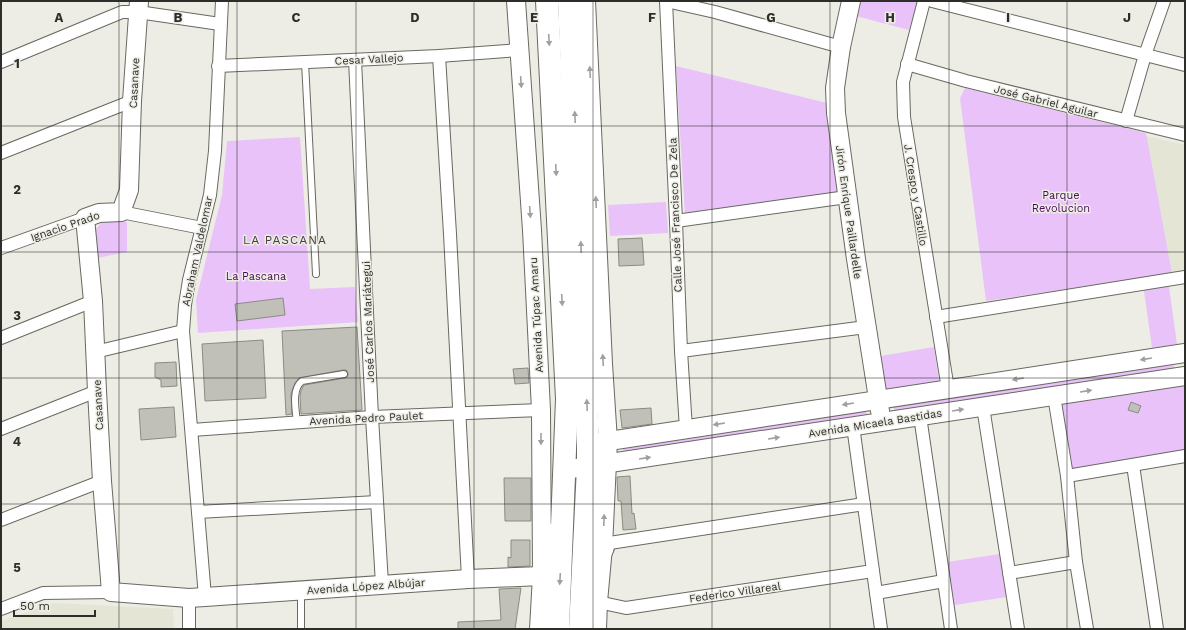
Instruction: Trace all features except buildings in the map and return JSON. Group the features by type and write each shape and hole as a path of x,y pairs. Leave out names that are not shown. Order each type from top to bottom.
{"highway":[{"path":"547,1 567,398 558,629"},
{"path":"570,1 598,443 590,599"},
{"path":"542,576 564,480"},
{"path":"580,629 590,599 603,545"}],"main road":[{"name":"Avenida Túpac Amaru","path":"516,1 532,230 541,410 542,576 539,629"},
{"path":"586,1 603,364 598,443"},
{"name":"Jirón Enrique Paillardelle","path":"851,1 841,47 835,88 835,100 847,197 866,327 882,422"},
{"name":"Casanave","path":"121,212 129,190 132,101 138,6"},
{"name":"Ignacio Prado","path":"85,218 100,213 121,212"},
{"name":"Casanave","path":"85,218 94,301 96,391 111,592"},
{"name":"Avenida Micaela Bastidas","path":"565,448 1185,353"},
{"name":"Avenida Micaela Bastidas","path":"564,480 598,465 1185,376"},
{"path":"598,465 603,545"},
{"name":"Avenida López Albújar","path":"111,592 197,597 300,591 382,584 542,576"},
{"path":"590,599 597,629"}],"street":[{"name":"Abraham Valdelomar","path":"189,629 197,597 198,512 183,331 185,306 210,195 215,151 222,1"},
{"path":"666,1 715,12 841,47"},
{"name":"Calle José Francisco De Zela","path":"666,1 681,351 686,429"},
{"name":"J. Crespo y Castillo","path":"924,1 903,82 904,117 948,389"},
{"path":"932,1 1185,65"},
{"path":"1126,121 1145,55 1164,1"},
{"path":"1,62 138,6 220,24"},
{"name":"Cesar Vallejo","path":"218,66 439,56 519,50"},
{"path":"439,56 468,579"},
{"name":"José Carlos Mariátegui","path":"356,60 372,417 382,584"},
{"name":"José Gabriel Aguilar","path":"907,64 966,81 1185,135"},
{"path":"1,153 132,101"},
{"path":"676,221 847,197"},
{"name":"Ignacio Prado","path":"121,212 202,228"},
{"name":"Ignacio Prado","path":"1,248 85,218"},
{"path":"936,317 1185,277"},
{"path":"1,338 94,301"},
{"path":"681,351 866,327"},
{"path":"96,352 183,331"},
{"path":"1,429 96,391"},
{"path":"1054,396 1067,476 1076,562 1087,629"},
{"path":"984,406 1018,629"},
{"name":"Avenida Pedro Paulet","path":"192,430 372,417 541,410"},
{"path":"920,416 951,629"},
{"path":"854,426 881,629"},
{"path":"1067,476 1185,456"},
{"path":"1133,465 1157,629"},
{"path":"1,520 102,481"},
{"path":"198,512 377,502"},
{"path":"603,545 864,504"},
{"path":"1009,573 1076,562"},
{"name":"Federico Villareal","path":"590,599 626,608 873,571"},
{"path":"876,593 944,581"},
{"path":"1,609 43,593 111,592"}],"lane":[{"path":"305,62 316,274"},
{"path":"297,422 295,398 299,384 302,381 344,374"},
{"path":"300,591 301,629"}],"shaded area":[{"path":"1146,136 1185,145 1185,271 1172,273"},
{"path":"54,603 173,609 174,629 1,629 1,621"}],"green space":[{"path":"860,1 917,2 909,30 856,16"},
{"path":"676,66 827,103 841,191 688,219 685,215"},
{"name":"Parque Revolucion","path":"965,88 1146,133 1172,273 986,301 960,98"},
{"name":"La Pascana","path":"300,137 310,289 355,287 358,322 198,333 196,300 222,195 227,141"},
{"path":"666,202 668,233 610,236 608,205"},
{"path":"102,222 127,222 127,252 97,258 96,229"},
{"path":"1168,280 1177,344 1152,348 1143,284"},
{"path":"934,347 940,388 882,398 875,357"},
{"path":"1166,363 1172,364 1175,368 1172,372 894,412 894,407 904,402"},
{"path":"1185,376 1185,456 1067,476 1054,396"},
{"path":"860,410 867,413 868,417 624,456 622,444"},
{"path":"1006,553 1013,596 948,606 941,563"}],"district":[{"name":"LA PASCANA","path":"285,240"}]}
